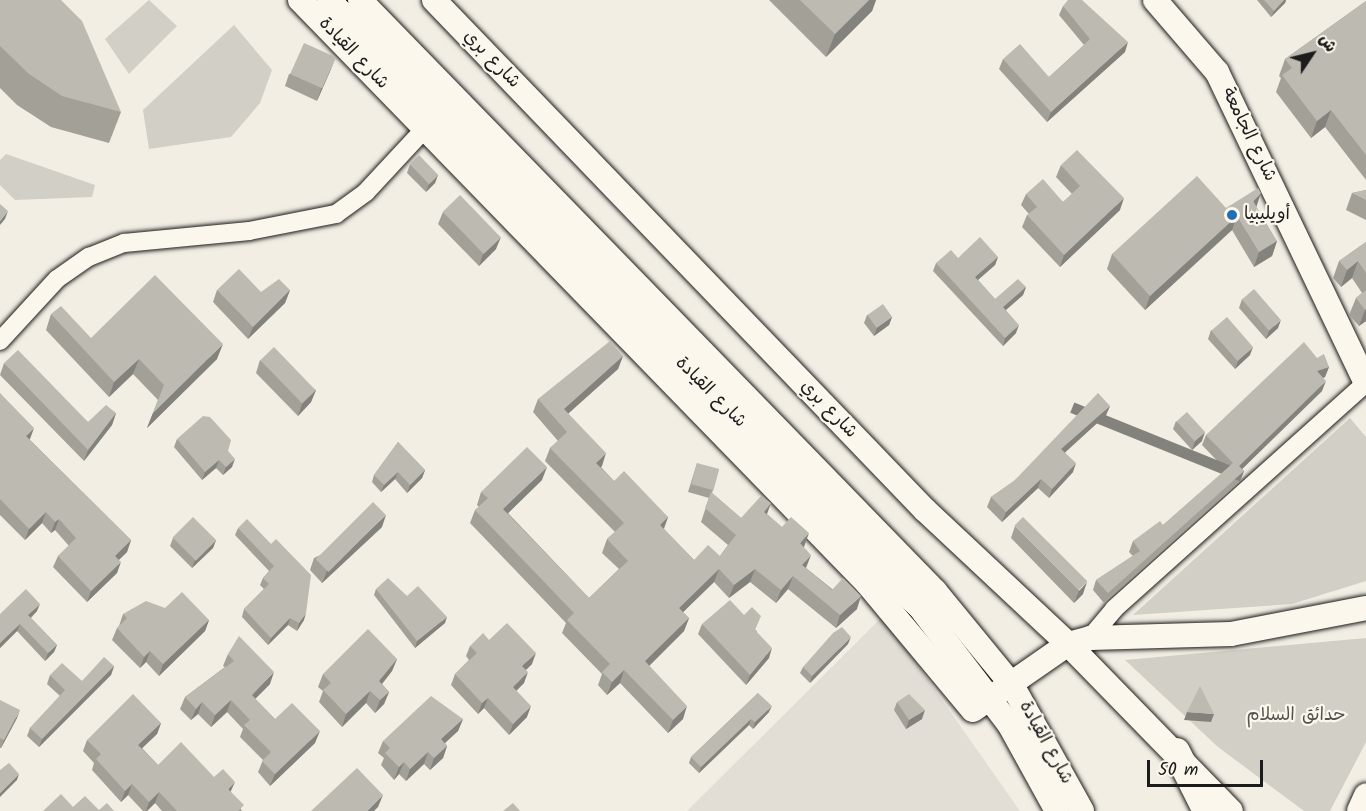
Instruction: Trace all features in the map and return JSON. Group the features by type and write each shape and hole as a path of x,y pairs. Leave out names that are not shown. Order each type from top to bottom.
{"main road":[{"name":"شارع القيادة","path":"300,0 433,121 922,609 983,705 1057,811"},
{"name":"شارع القيادة","path":"329,0 433,121"},
{"name":"شارع القيادة","path":"360,0 934,591 1012,686 1082,811"},
{"name":"شارع بري","path":"434,0 925,510 1079,641 1231,811"},
{"name":"شارع الجامعة","path":"1155,0 1217,72 1366,383"},
{"path":"983,705 1079,641 1231,634 1366,608"},
{"path":"1176,751 1206,811"},
{"path":"1359,811 1366,795"}],"street":[{"path":"0,341 57,279 106,250 336,214 366,192 433,121"},
{"path":"1079,641 1366,383"}],"shaded area":[{"path":"883,616 1020,811 687,811"}],"green space":[{"path":"149,0 177,26 129,74 105,39"},
{"path":"234,25 272,70 260,103 231,137 149,149 143,110"},
{"path":"6,154 95,185 92,197 15,200 0,185 0,160"},
{"path":"1350,418 1366,437 1366,581 1292,604 1133,615"},
{"name":"حدائق السلام","path":"1366,638 1366,742 1330,811 1304,811 1218,747 1125,660"}],"building":[{"path":"0,0 61,0 82,21 121,112 62,96 29,74 0,46"},
{"path":"800,0 869,0 835,34"},
{"path":"1068,0 1082,0 1128,42 1051,112 1003,59 1020,44 1049,77 1070,58 1090,39 1063,6"},
{"path":"1264,0 1284,0 1274,11"},
{"path":"1366,1 1366,155 1331,110 1317,121 1282,75 1292,68 1285,59"},
{"path":"304,43 336,57 322,88 290,74"},
{"path":"1077,150 1124,198 1064,255 1027,215 1037,207 1026,194 1043,179 1063,202 1080,186 1061,165"},
{"path":"419,155 438,175 429,184 410,164"},
{"path":"1197,176 1226,208 1258,188 1261,193 1253,201 1277,241 1259,252 1237,216 1150,296 1112,254"},
{"path":"1366,190 1366,200 1352,193"},
{"path":"460,195 501,237 484,254 443,212"},
{"path":"0,204 8,211 0,221"},
{"path":"980,237 998,257 975,277 995,299 1018,279 1026,287 1003,307 1019,325 1005,338 936,263 951,250 958,258"},
{"path":"1366,242 1366,273 1358,261 1347,270 1339,261"},
{"path":"239,269 261,292 279,279 290,290 253,327 217,290"},
{"path":"155,275 223,344 153,413 164,385 139,359 114,382 51,314 61,306 91,338"},
{"path":"1254,289 1281,320 1269,330 1242,299"},
{"path":"1366,290 1366,309 1365,310 1356,298"},
{"path":"883,304 892,317 877,328 867,315"},
{"path":"1227,317 1253,347 1237,361 1211,331"},
{"path":"610,341 623,356 564,409 606,453 596,463 614,481 624,471 668,517 660,525 694,560 708,545 720,556 736,535 705,508 711,492 741,518 761,496 771,503 764,512 782,527 791,517 809,533 800,543 811,555 802,565 832,590 843,578 861,596 840,615 793,576 781,590 755,569 734,585 719,569 679,608 689,618 645,661 687,706 673,720 624,670 612,682 602,672 610,664 567,620 574,613 475,510 488,498 481,492 527,447 547,467 503,509 589,598 628,561 607,539 624,523 550,448 567,432 538,399"},
{"path":"1304,342 1317,358 1324,354 1329,367 1317,371 1326,381 1239,466 1244,471 1108,593 1096,580 1140,551 1133,541 1160,521 1163,525 1233,463 1206,435"},
{"path":"274,347 316,390 302,403 260,360"},
{"path":"18,350 88,422 106,405 116,413 88,450 4,363"},
{"path":"0,393 34,428 26,436 131,540 115,556 121,562 91,591 58,556 76,538 59,519 55,522 46,512 29,529 0,499"},
{"path":"1098,393 1110,406 1061,449 1076,463 1052,489 1041,479 1006,512 991,497 1014,481"},
{"path":"1187,412 1205,432 1195,441 1177,421"},
{"path":"203,416 210,417 231,440 228,451 235,459 226,467 219,460 205,472 177,439"},
{"path":"398,442 425,470 410,485 398,472 384,485 374,475"},
{"path":"697,463 719,469 714,490 691,484"},
{"path":"373,502 386,515 328,572 316,559"},
{"path":"193,517 216,540 196,561 172,538"},
{"path":"1023,517 1087,581 1079,590 1015,525"},
{"path":"247,519 271,544 276,539 311,575 306,613 299,623 290,618 271,638 244,609 269,584 263,578 274,566 238,528"},
{"path":"388,578 407,596 418,586 447,617 417,641 376,589"},
{"path":"26,589 40,604 28,615 57,645 48,653 20,624 0,643 0,614"},
{"path":"182,592 209,620 163,664 150,651 144,657 117,628 127,618 123,614 146,601 165,608"},
{"path":"730,600 744,615 752,607 761,616 755,630 772,648 750,675 702,624"},
{"path":"507,623 536,653 522,666 528,672 513,687 531,706 513,724 488,698 482,703 455,674 477,653 470,646 483,633 489,640"},
{"path":"842,627 851,637 812,676 803,667 833,633"},
{"path":"368,629 397,659 379,681 389,692 380,700 370,691 346,714 323,690 331,683 323,674"},
{"path":"239,636 274,672 252,695 275,719 292,703 320,731 275,774 262,761 271,752 244,725 250,720 231,700 215,715 202,702 196,709 185,697 234,661 228,654"},
{"path":"104,657 114,666 42,739 30,728 65,690 50,675 62,663 82,681"},
{"path":"1200,686 1214,714 1187,712"},
{"path":"758,693 772,706 755,722 751,719 701,767 691,757"},
{"path":"133,694 161,723 138,745 158,765 181,742 214,777 223,769 235,782 228,789 244,805 238,811 177,811 159,792 149,802 132,784 125,791 96,759 101,754 87,740"},
{"path":"909,694 925,710 909,720 897,702"},
{"path":"431,696 463,719 441,739 447,746 434,758 428,752 410,769 404,762 399,767 385,753 390,748 383,741"},
{"path":"0,700 20,710 4,740 0,738"},
{"path":"9,763 19,774 0,793 0,770"},
{"path":"357,768 383,795 367,811 311,811"},
{"path":"61,794 73,807 85,796 99,810 107,803 114,811 43,811"},
{"path":"513,803 520,811 503,811"}],"place":[{"name":"أويليبيا","path":"1232,215"}]}
